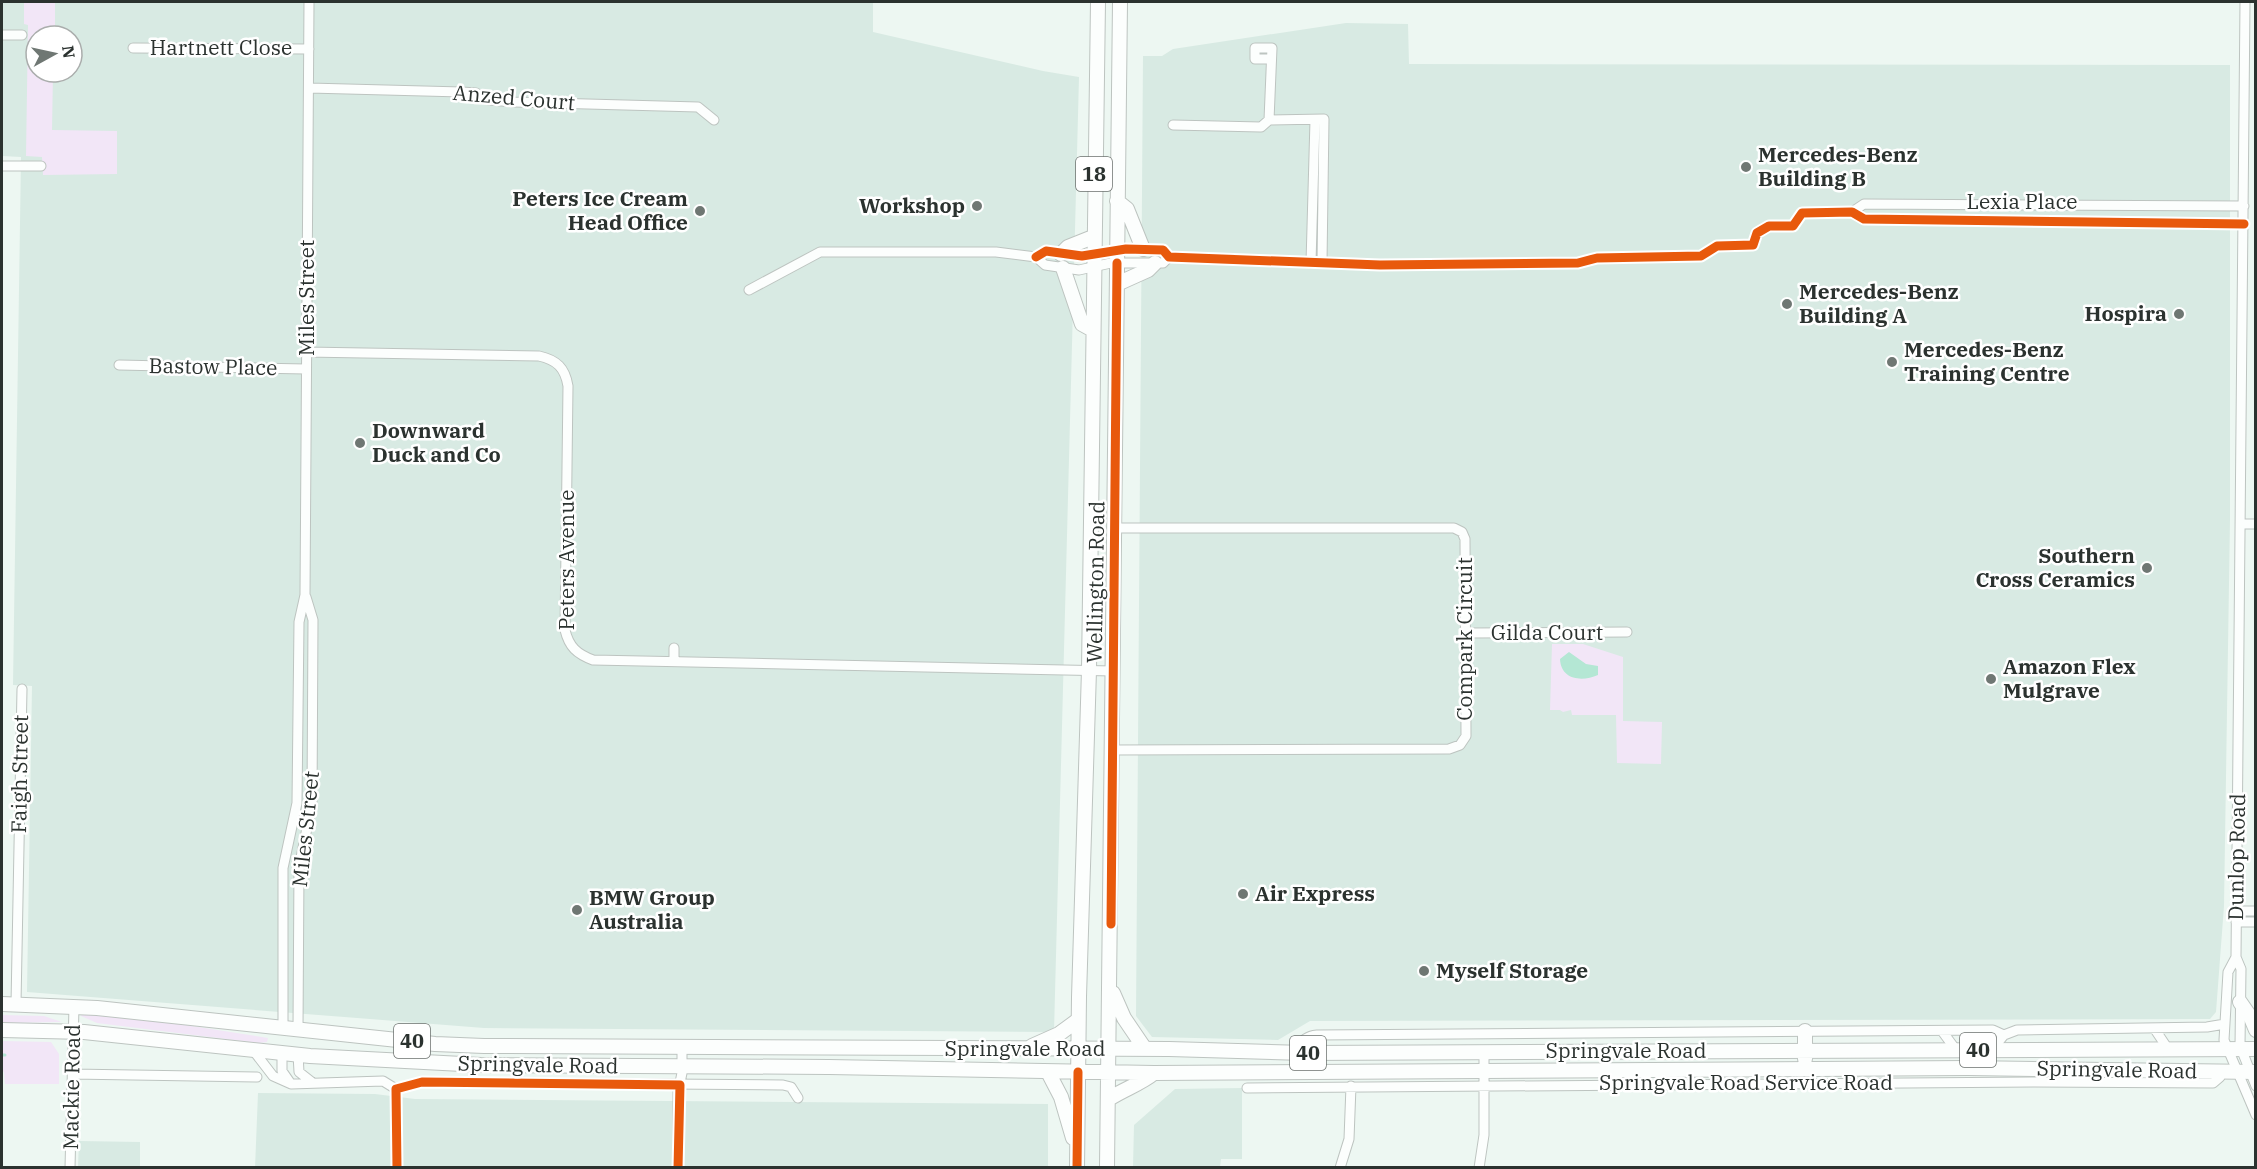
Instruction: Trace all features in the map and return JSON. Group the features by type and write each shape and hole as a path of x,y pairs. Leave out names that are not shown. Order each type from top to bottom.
{"highway":[{"name":"Wellington Road","path":"1077,1167 1078,1020 1089,670 1093,237 1098,2"},
{"name":"Wellington Road","path":"1107,1167 1111,988 1120,2"},
{"path":"1117,201 1127,209 1143,249"},
{"path":"1092,330 1082,324 1062,261 1068,247 1093,237"},
{"path":"1117,284 1148,270 1155,263"},
{"path":"1111,988 1124,1018 1145,1049"},
{"path":"2240,1002 2256,1030"},
{"name":"Springvale Road","path":"2,1004 74,1006 451,1045 1145,1049 1295,1053 2256,1049"},
{"path":"1027,1048 1059,1034 1078,1020"},
{"path":"282,1053 283,1027"},
{"path":"298,1029 298,1054"},
{"name":"Springvale Road","path":"2,1030 74,1031 282,1053 437,1065 1154,1073 1296,1071 1484,1077 1727,1076 1805,1069 2034,1075 2247,1072"},
{"path":"1805,1031 1805,1069"},
{"path":"2033,1050 2034,1075"},
{"path":"1048,1072 1061,1097 1077,1148"},
{"path":"1109,1099 1128,1087 1144,1081 1154,1073"}],"street":[{"name":"Miles Street","path":"283,1027 283,868 297,804 299,622 305,595 309,2"},
{"name":"Dunlop Road","path":"2233,1049 2240,1002 2241,969 2236,957 2236,911 2245,2"},
{"path":"2,35 22,35"},
{"name":"Hartnett Close","path":"133,48 309,49"},
{"path":"1269,120 1272,59"},
{"name":"Anzed Court","path":"309,88 462,92 476,93 489,100 514,102 698,107 714,120"},
{"path":"1036,257 1045,265 1062,261 1093,262 1143,249 1163,250 1169,257 1322,263 1324,119 1269,120 1261,127 1173,125"},
{"path":"1311,263 1315,120"},
{"path":"2244,148 2256,149"},
{"path":"2,166 41,166"},
{"name":"Lexia Place","path":"1852,212 1864,204 2244,206"},
{"name":"Lexia Place","path":"1950,205 1950,219"},
{"name":"Lexia Place","path":"2016,205 2016,220"},
{"path":"2127,205 2127,220"},
{"name":"Lexia Place","path":"1322,263 1578,263 1597,258 1701,256 1717,246 1753,245 1757,233 1770,226 1792,226 1802,213 1852,212 1864,219 2127,220 2244,224"},
{"path":"749,290 820,252 959,250 1036,257 1046,251 1062,261 1093,262"},
{"path":"1117,257 1163,263 1169,257"},
{"path":"2243,332 2256,332"},
{"name":"Peters Avenue","path":"306,352 539,356 561,365 566,374 568,386 567,640 574,650 593,660 1113,671"},
{"name":"Bastow Place","path":"119,365 306,369"},
{"path":"2241,524 2256,524"},
{"name":"Compark Circuit","path":"1112,750 1449,749 1460,745 1466,736 1467,633 1464,539 1462,532 1454,528 1114,528"},
{"name":"Miles Street","path":"298,1029 299,867 312,804 313,620 305,595"},
{"name":"Gilda Court","path":"1467,633 1627,632"},
{"path":"674,648 674,661"},
{"path":"299,676 313,676"},
{"name":"Faigh Street","path":"16,1004 22,689"},
{"path":"298,743 312,743"},
{"path":"297,804 312,804"},
{"path":"2236,911 2256,911"},
{"path":"2236,922 2256,922"},
{"name":"Dunlop Road","path":"2233,1049 2225,1024 2228,972 2236,957"},
{"path":"283,962 299,962"},
{"name":"Mackie Road","path":"70,1167 74,1006"},
{"name":"Springvale Road","path":"1805,1031 1993,1030 2004,1035 2017,1030 2154,1028 2225,1024"},
{"name":"Springvale Road","path":"2154,1028 2169,1049"},
{"path":"1296,1071 1295,1053 1300,1042 1317,1035 1805,1031"},
{"path":"1942,1031 1956,1050"},
{"path":"1992,1050 2004,1035"},
{"path":"678,1167 682,1048"},
{"path":"2233,1049 2256,1086"},
{"path":"2233,1049 2247,1072 2256,1115"},
{"path":"254,1050 273,1076 291,1084"},
{"path":"1479,1167 1484,1135 1484,1052"},
{"path":"282,1053 282,1071 291,1084"},
{"path":"298,1054 299,1072 313,1083"},
{"path":"1253,1071 1264,1088"},
{"path":"72,1074 257,1077"},
{"name":"Springvale Road Service Road","path":"1727,1076 2034,1075"},
{"path":"1247,1088 1351,1086 1484,1077"},
{"name":"Springvale Road","path":"291,1084 383,1081 396,1089 422,1082 783,1085 791,1088 798,1098"},
{"path":"1340,1167 1350,1131 1351,1086"},
{"path":"396,1089 397,1167"}],"shaded area":[{"path":"2,2 873,2 873,32 1043,71 1079,77 1054,1032 484,1028 27,992 32,686 13,685 21,157 2,156"},
{"path":"24,2 55,2 55,24 24,24"},
{"path":"1346,23 1408,24 1409,64 2230,65 2230,519 2224,906 2216,1012 2210,1019 1310,1021 1278,1040 1152,1037 1136,1016 1143,56 1162,56 1173,49"},
{"path":"27,84 53,84 52,130 117,131 117,174 43,175 42,157 26,156"},
{"path":"1552,644 1583,644 1623,657 1623,721 1662,722 1661,764 1617,763 1616,715 1572,715 1571,710 1563,712 1550,710"},
{"path":"1569,652 1586,664 1598,666 1598,675 1579,679 1568,675 1561,666 1560,659"},
{"path":"82,1013 153,1020 268,1038 267,1042 259,1043 97,1023 81,1016"},
{"path":"2,1015 44,1016 62,1022 2,1023"},
{"path":"2,1041 51,1042 59,1054 59,1084 5,1084 2,1071"},
{"path":"1242,1088 1242,1159 1221,1159 1220,1167 1133,1167 1134,1125 1175,1089"},
{"path":"258,1093 375,1094 415,1099 1048,1104 1048,1167 255,1168"},
{"path":"79,1141 140,1142 140,1167 78,1167"}],"cycle path":[{"path":"1036,257 1046,251 1082,256 1126,249 1163,250 1169,257 1380,265 1578,263 1597,258 1701,256 1717,246 1753,245 1757,233 1769,226 1793,226 1802,213 1852,212 1864,219 2244,224"},
{"path":"1111,924 1117,263"},
{"path":"1077,1168 1078,1072"},
{"path":"397,1168 396,1089 422,1082 680,1085 678,1168"}],"place":[{"name":"Mercedes-Benz Building B","path":"1746,167"},
{"name":"Workshop","path":"977,206"},
{"name":"Peters Ice Cream Head Office","path":"700,211"},
{"name":"Mercedes-Benz Building A","path":"1787,304"},
{"name":"Hospira","path":"2179,314"},
{"name":"Mercedes-Benz Training Centre","path":"1892,362"},
{"name":"Downward Duck and Co","path":"360,443"},
{"name":"Southern Cross Ceramics","path":"2147,568"},
{"name":"Amazon Flex Mulgrave","path":"1991,679"},
{"name":"Air Express","path":"1243,894"},
{"name":"BMW Group Australia","path":"577,910"},
{"name":"Myself Storage","path":"1424,971"}]}
